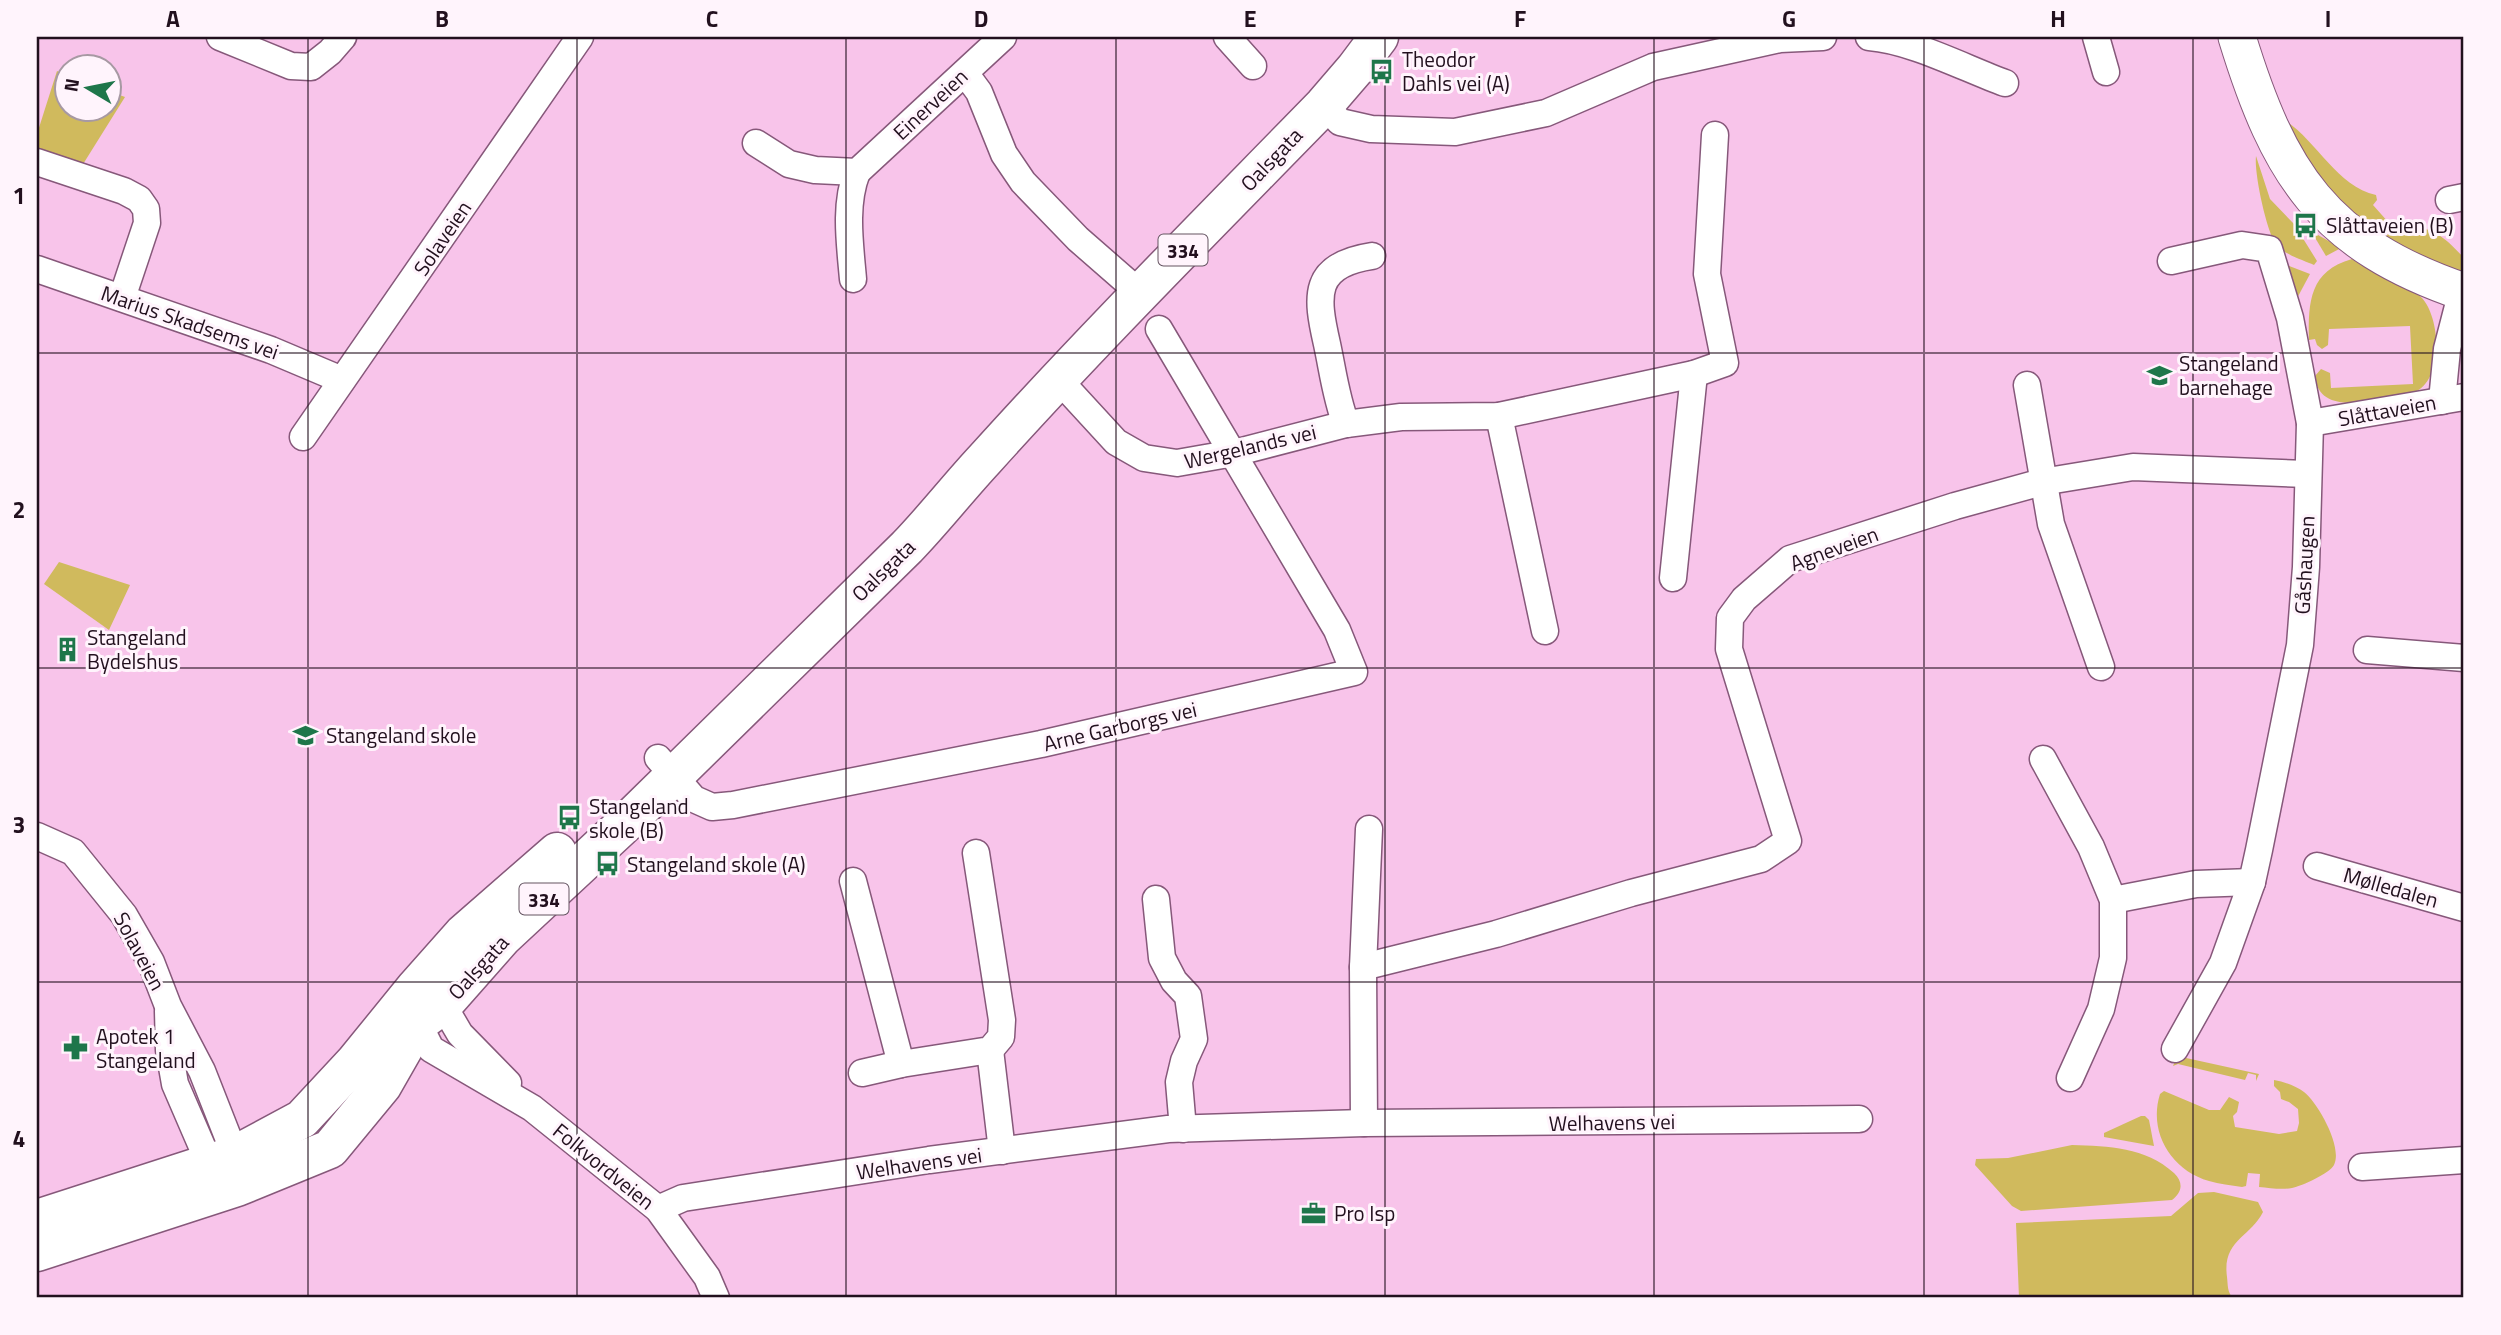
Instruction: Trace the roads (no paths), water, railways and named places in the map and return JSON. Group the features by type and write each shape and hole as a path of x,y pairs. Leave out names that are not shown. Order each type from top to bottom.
{"main road":[{"name":"Oalsgata","path":"37,1219 227,1169 330,1149 382,1086 426,1005 503,937 665,768 907,547 1059,380 1324,105 1379,37"},
{"path":"2237,37 2267,123 2283,157 2310,194 2348,234 2372,251 2428,279 2463,291"},
{"name":"Oalsgata","path":"37,1252 227,1169"}],"street":[{"path":"220,37 291,66 311,67 343,37"},
{"name":"Solaveien","path":"303,437 580,37"},
{"name":"Einerveien","path":"857,172 1003,37"},
{"path":"1227,37 1253,66"},
{"path":"1324,105 1340,122 1371,129 1455,132 1546,113 1653,67 1779,38 1824,37"},
{"path":"1869,37 1907,46 2005,83"},
{"path":"2096,37 2106,72"},
{"path":"965,73 979,92 1004,154 1023,181 1078,239 1141,294"},
{"name":"Wergelands vei","path":"1059,380 1116,442 1144,458 1177,463 1234,453 1346,424 1401,417 1499,416 1694,374 1725,363 1707,274 1715,135"},
{"path":"756,143 789,164 815,170 857,172 849,207 853,279"},
{"path":"37,162 124,191 139,199 146,209 148,223 122,298"},
{"name":"Gåshaugen","path":"2171,261 2242,244 2269,249 2290,318 2311,423 2307,474 2306,567 2300,645 2252,882 2223,963 2175,1049"},
{"name":"Wergelands vei","path":"1346,424 1336,400 1321,324 1320,295 1327,276 1335,268 1372,256"},
{"name":"Marius Skadsems vei","path":"37,269 271,350 342,380"},
{"path":"2453,399 2447,349 2463,291"},
{"path":"1159,329 1234,453"},
{"path":"1673,578 1694,374"},
{"path":"2027,384 2051,524 2101,667"},
{"name":"Slåttaveien","path":"2311,423 2453,399"},
{"path":"1499,416 1545,631"},
{"name":"Arne Garborgs vei","path":"665,768 694,799 712,807 733,805 1041,744 1354,672 1336,630 1234,453"},
{"name":"Agneveien","path":"1363,967 1496,934 1632,893 1761,859 1788,841 1729,649 1730,618 1744,600 1790,559 2042,481 2133,467 2307,474"},
{"path":"2367,650 2464,658"},
{"path":"2043,759 2091,847 2113,900 2113,958 2101,1009 2070,1078"},
{"path":"1364,1123 1363,967 1369,829"},
{"name":"Solaveien","path":"39,837 73,852 137,936 151,962 168,1006 202,1071 227,1169"},
{"path":"862,1073 990,1050 1001,1037 1002,1020 976,852"},
{"name":"Mølledalen","path":"2317,866 2464,908"},
{"path":"853,881 901,1064"},
{"path":"2113,900 2196,884 2252,882"},
{"path":"1156,899 1162,958 1174,981 1188,996 1194,1039 1184,1061 1180,1082 1183,1129"},
{"name":"Folkvordveien","path":"426,1005 431,1049 532,1108 659,1209 707,1277 716,1298"},
{"path":"990,1050 1002,1152"},
{"name":"Welhavens vei","path":"659,1209 683,1198 929,1160 1183,1129 1364,1123 1859,1119"},
{"path":"2361,1167 2464,1160"}],"place":[{"name":"Theodor Dahls vei (A)","path":"1382,71"},
{"name":"Slåttaveien (B)","path":"2306,225"},
{"name":"Stangeland barnehage","path":"2159,375"},
{"name":"Stangeland Bydelshus","path":"67,649"},
{"name":"Stangeland skole","path":"306,735"},
{"name":"Stangeland skole (B)","path":"569,818"},
{"name":"Stangeland skole (A)","path":"607,864"},
{"name":"Apotek 1 Stangeland","path":"76,1048"},
{"name":"Pro Isp","path":"1314,1213"}]}
